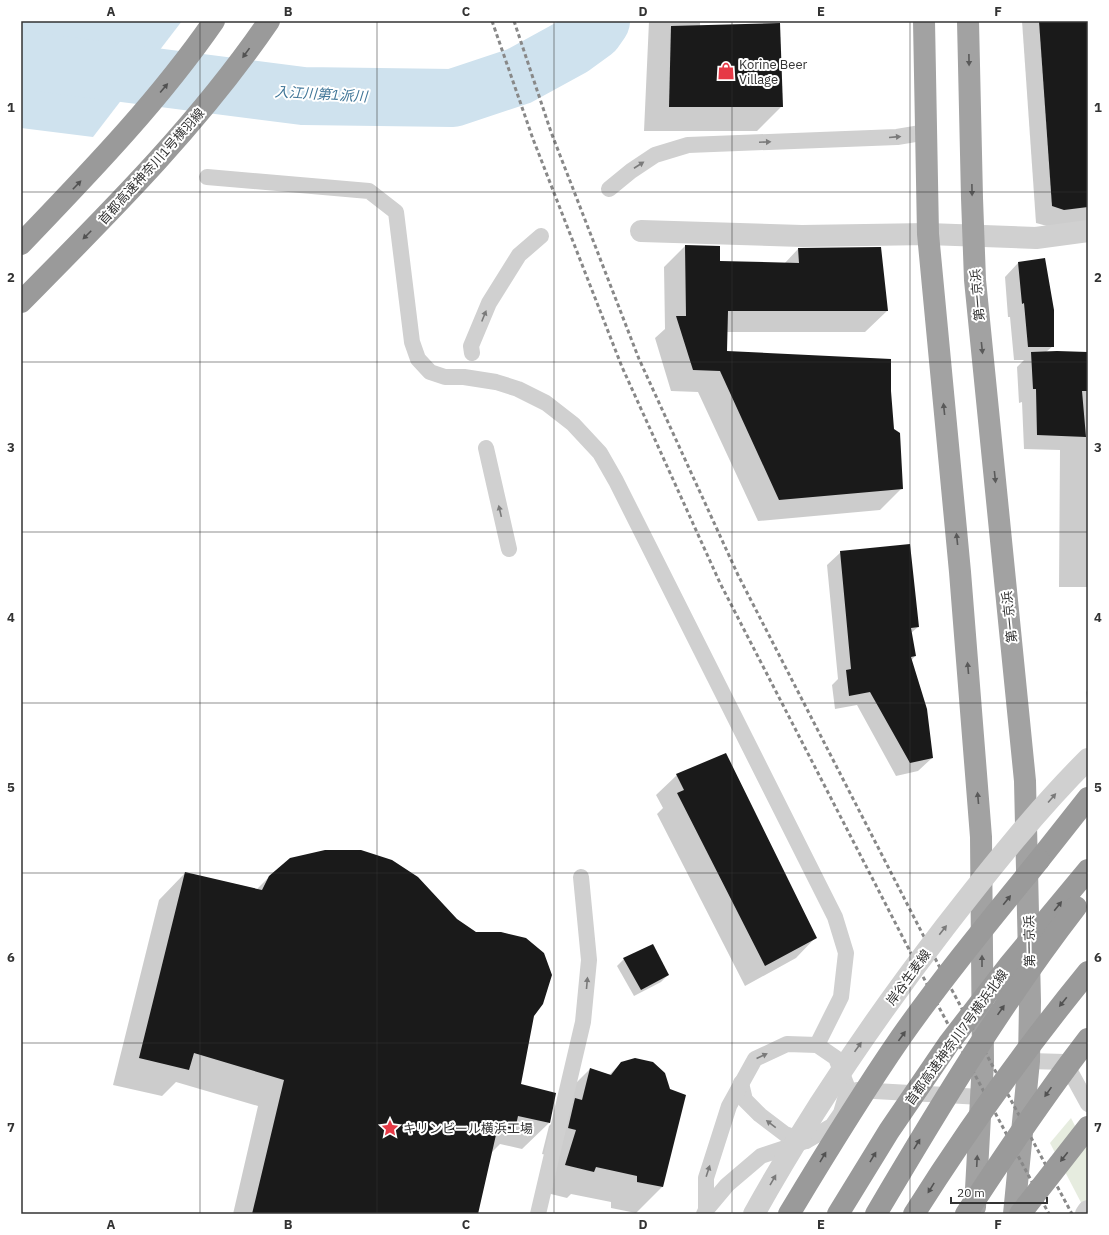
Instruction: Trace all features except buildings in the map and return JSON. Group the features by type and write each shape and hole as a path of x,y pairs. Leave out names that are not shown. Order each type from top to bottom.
{"highway":[{"path":"21,244 134,123 176,73 214,21"},
{"name":"首都高速神奈川1号横羽線","path":"21,302 111,212 154,166 227,79 269,21"},
{"path":"924,21 928,234 961,580 981,837 983,1062 975,1214"},
{"name":"第一京浜","path":"968,21 976,288 1026,781 1030,1002 1029,1061 1014,1214"},
{"path":"789,1214 842,1125 902,1037 965,952 1088,798"},
{"name":"首都高速神奈川7号横浜北線","path":"838,1214 889,1131 949,1043 1010,964 1088,870"},
{"path":"876,1214 942,1103 995,1019 1051,939 1088,890"},
{"path":"914,1214 948,1161 1000,1086 1053,1015 1088,972"},
{"path":"966,1214 1015,1140 1088,1039"},
{"path":"1020,1214 1088,1127"}],"street":[{"path":"641,231 802,236 928,234 1036,238 1088,231"},
{"name":"岸谷生麦線","path":"754,1214 837,1077 906,978 985,875 1070,777 1088,759"}],"lane":[{"path":"609,189 631,171 655,155 688,146 897,137 927,132"},
{"path":"207,177 369,191 396,212 412,342 418,360 430,372 445,376 464,377 496,382 518,389 546,403 573,424 600,453 616,481 835,917 846,952 841,998 817,1045"},
{"path":"472,353 471,346 489,303 519,255 541,236"},
{"path":"486,448 509,549"},
{"path":"538,1214 583,1022 589,960 581,877"},
{"path":"787,1044 817,1045 836,1058 848,1089 841,1113 832,1126 806,1141 761,1156 727,1185 705,1212 706,1178 729,1106 755,1059 787,1044"},
{"path":"1029,1061 1065,1062 1088,1104"},
{"path":"741,1083 745,1100 760,1115 784,1134 806,1141"},
{"path":"848,1089 981,1097"}],"shaded area":[{"path":"1071,1118 1088,1151 1088,1214 1050,1143"}],"water":[{"path":"21,21 182,21 93,137 21,128"}],"waterway":[{"name":"入江川第1派川","path":"21,60 303,96 453,98 519,76 572,47 594,31 601,21"}],"railway":[{"path":"492,21 533,139 622,367 720,583 933,996 1049,1214"},
{"path":"514,21 551,132 639,359 738,575 938,964 1072,1214"}],"place":[{"name":"Korine Beer Village","path":"726,71"},
{"name":"キリンビール横浜工場","path":"390,1128"}]}
